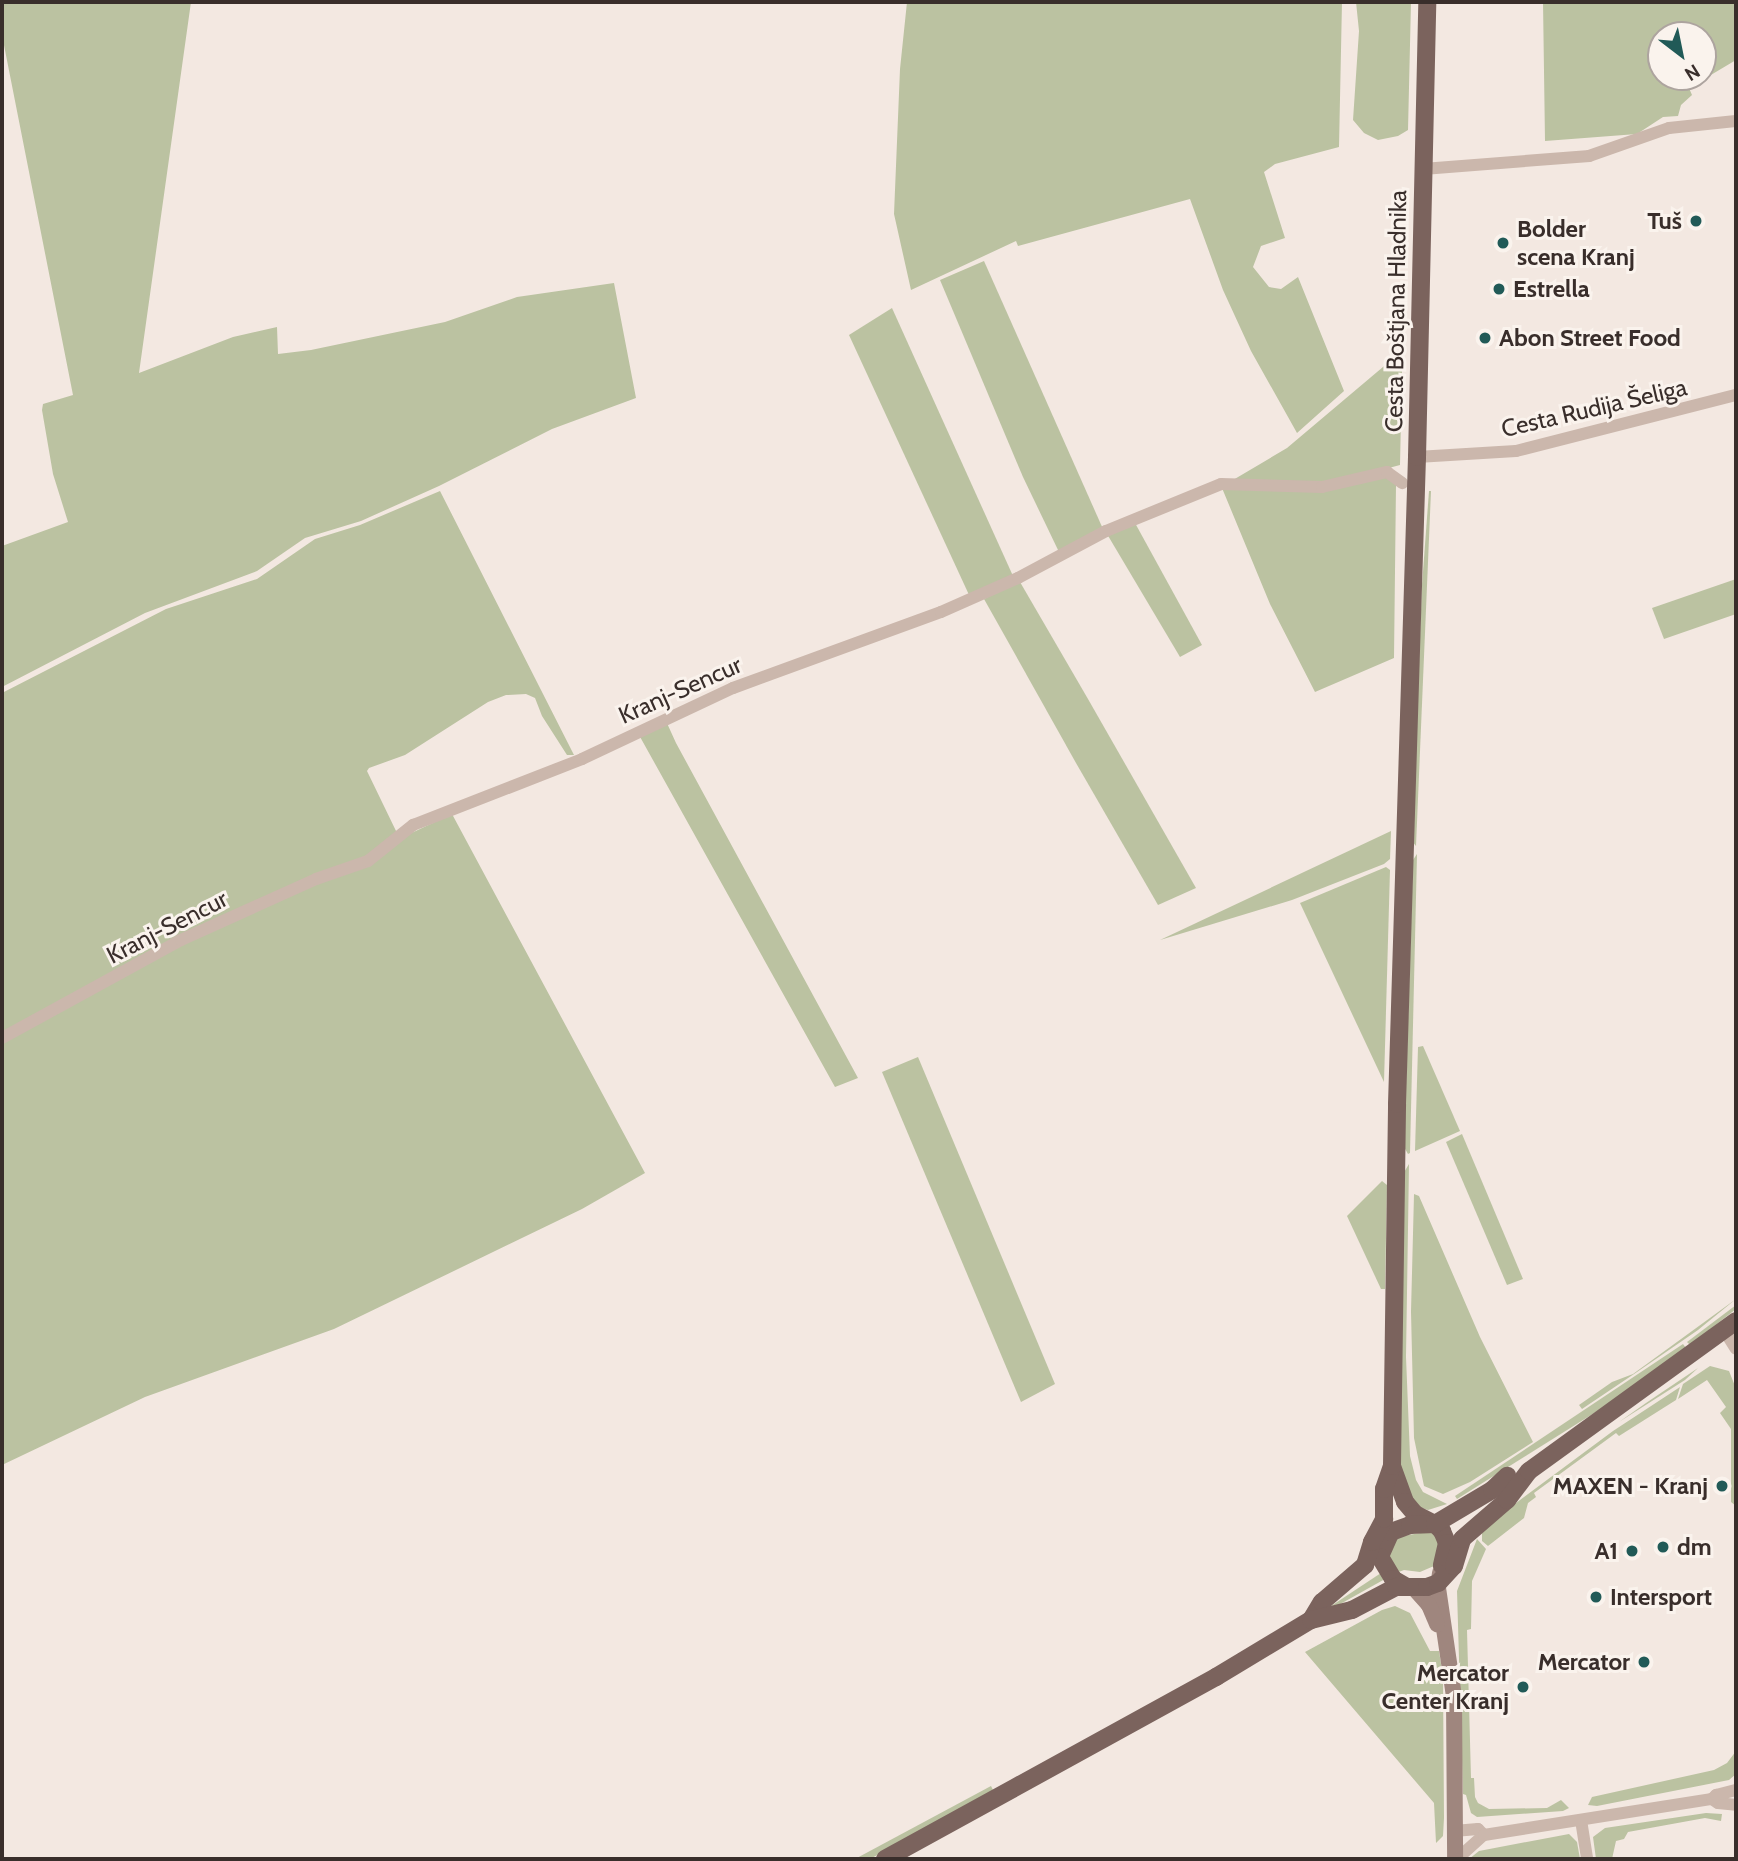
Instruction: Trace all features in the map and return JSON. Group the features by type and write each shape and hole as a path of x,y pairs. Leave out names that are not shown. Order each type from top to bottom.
{"main road":[{"name":"Cesta Boštjana Hladnika","path":"1389,1474 1396,1118 1418,457 1427,2"},
{"path":"1311,1620 1322,1602 1337,1592 1365,1565 1388,1526 1458,1511 1492,1490 1512,1482 1730,1326"},
{"path":"1389,1474 1405,1503 1424,1518 1447,1544"},
{"path":"1337,1592 1349,1589 1374,1570 1380,1557 1388,1526 1389,1474"},
{"path":"1424,1518 1512,1482"},
{"path":"1447,1637 1451,1625 1443,1575 1447,1544 1466,1523 1502,1495 1512,1482"},
{"path":"1443,1575 1462,1539 1512,1482"},
{"path":"1380,1557 1403,1584 1429,1605 1447,1637 1454,1697 1456,1859"},
{"path":"1403,1584 1404,1576 1443,1575"},
{"path":"885,1859 1216,1677 1311,1620 1352,1610 1403,1584"}],"street":[{"path":"1423,169 1589,156 1669,128 1736,121"},
{"name":"Cesta Rudija Šeliga","path":"1418,457 1516,451 1736,395"},
{"name":"Kranj-Sencur","path":"2,1038 181,940 316,879 368,860 413,825 582,759 733,688 941,612 1018,578 1105,531 1221,484 1322,487 1387,472 1402,483"},
{"path":"1730,1326 1736,1349"},
{"path":"1456,1859 1484,1835 1712,1799 1716,1795 1736,1790"},
{"path":"1712,1799 1718,1803 1736,1805"},
{"path":"1581,1820 1587,1859"},
{"path":"1454,1830 1478,1829 1484,1835"}],"green space":[{"path":"2,2 191,2 139,373 233,337 277,327 278,354 311,350 445,322 517,297 614,283 636,398 552,429 439,486 361,521 305,538 257,571 145,613 2,687 2,546 68,522 53,474 42,410 43,404 73,395 2,35"},
{"path":"907,2 1342,2 1339,147 1275,164 1264,172 1285,238 1261,246 1253,267 1269,287 1281,289 1298,277 1344,391 1297,433 1251,351 1223,290 1190,199 1018,246 1016,241 911,290 894,214 900,69"},
{"path":"1356,2 1411,2 1408,130 1398,136 1378,140 1364,133 1353,120 1359,31"},
{"path":"1543,2 1736,2 1736,60 1717,71 1717,21 1647,21 1647,91 1690,91 1692,95 1681,105 1678,116 1663,117 1637,134 1545,141"},
{"path":"984,261 1103,529 1059,552 1023,477 940,280"},
{"path":"892,308 1013,576 970,597 849,335"},
{"path":"1396,356 1402,371 1400,465 1336,482 1233,480 1287,448"},
{"path":"1385,476 1396,485 1394,658 1315,692 1270,604 1222,488 1291,490"},
{"path":"440,491 574,755 567,755 542,716 535,698 526,694 506,695 488,702 405,755 367,771 397,833 405,836 452,814 645,1173 582,1209 334,1329 145,1397 2,1465 2,693 166,609 257,579 315,539 360,525"},
{"path":"1429,491 1416,846 1412,841 1422,585"},
{"path":"1135,523 1202,645 1180,657 1107,534"},
{"path":"1736,579 1736,614 1664,639 1652,608"},
{"path":"1020,582 1196,888 1158,905 1076,763 984,599"},
{"path":"666,721 858,1078 835,1087 639,735"},
{"path":"1391,831 1390,859 1384,864 1292,900 1160,940"},
{"path":"1417,854 1408,1154 1404,1147 1413,860"},
{"path":"1386,867 1390,870 1384,1082 1300,903"},
{"path":"1423,1046 1460,1131 1415,1151 1418,1047"},
{"path":"918,1057 1055,1384 1021,1402 882,1072"},
{"path":"1462,1134 1523,1279 1507,1285 1446,1142"},
{"path":"1409,1164 1406,1357 1410,1456 1416,1480 1423,1492 1447,1504 1428,1510 1416,1506 1402,1476 1400,1458 1403,1174"},
{"path":"1382,1181 1387,1185 1385,1289 1381,1289 1347,1216"},
{"path":"1414,1194 1419,1196 1480,1337 1533,1442 1470,1482 1443,1494 1424,1486 1414,1438 1411,1312"},
{"path":"1736,1299 1698,1330 1637,1372 1582,1409 1579,1405 1612,1382 1633,1374"},
{"path":"1736,1305 1736,1309 1690,1345 1687,1342"},
{"path":"1683,1344 1686,1348 1607,1405 1457,1499 1455,1496"},
{"path":"1710,1366 1729,1371 1735,1386 1736,1506 1731,1502 1731,1429 1720,1413 1726,1407 1707,1380 1678,1399 1683,1384"},
{"path":"1698,1368 1685,1380 1619,1422 1646,1403"},
{"path":"1680,1387 1676,1400 1619,1436 1616,1433 1534,1493 1536,1497 1528,1503 1524,1518 1488,1546 1482,1541 1482,1533 1516,1503 1613,1431"},
{"path":"1432,1531 1438,1538 1438,1561 1434,1566 1420,1572 1404,1570 1396,1573 1388,1559 1397,1537"},
{"path":"1477,1539 1486,1549 1472,1581 1471,1629 1467,1630 1471,1778 1474,1778 1475,1797 1478,1803 1489,1809 1547,1808 1561,1800 1569,1808 1563,1811 1477,1817 1471,1813 1466,1795 1463,1794 1457,1591"},
{"path":"1381,1573 1385,1579 1326,1612 1325,1610"},
{"path":"1395,1606 1410,1613 1430,1651 1439,1651 1443,1677 1444,1818 1443,1836 1436,1843 1434,1803 1305,1652 1382,1610"},
{"path":"1736,1751 1736,1774 1729,1780 1597,1806 1588,1805 1592,1797 1714,1770 1727,1763"},
{"path":"991,1786 994,1792 870,1859 855,1859"},
{"path":"1706,1813 1722,1814 1721,1821 1705,1818 1628,1832 1624,1839 1616,1841 1612,1859 1596,1859 1593,1837 1605,1828"},
{"path":"1569,1834 1577,1842 1580,1859 1469,1859 1479,1851"}],"place":[{"name":"Tuš","path":"1696,221"},
{"name":"Bolder scena Kranj","path":"1503,243"},
{"name":"Estrella","path":"1499,289"},
{"name":"Abon Street Food","path":"1485,338"},
{"name":"MAXEN - Kranj","path":"1722,1486"},
{"name":"dm","path":"1663,1547"},
{"name":"A1","path":"1632,1551"},
{"name":"Intersport","path":"1596,1597"},
{"name":"Mercator","path":"1644,1662"},
{"name":"Mercator Center Kranj","path":"1523,1687"}]}
